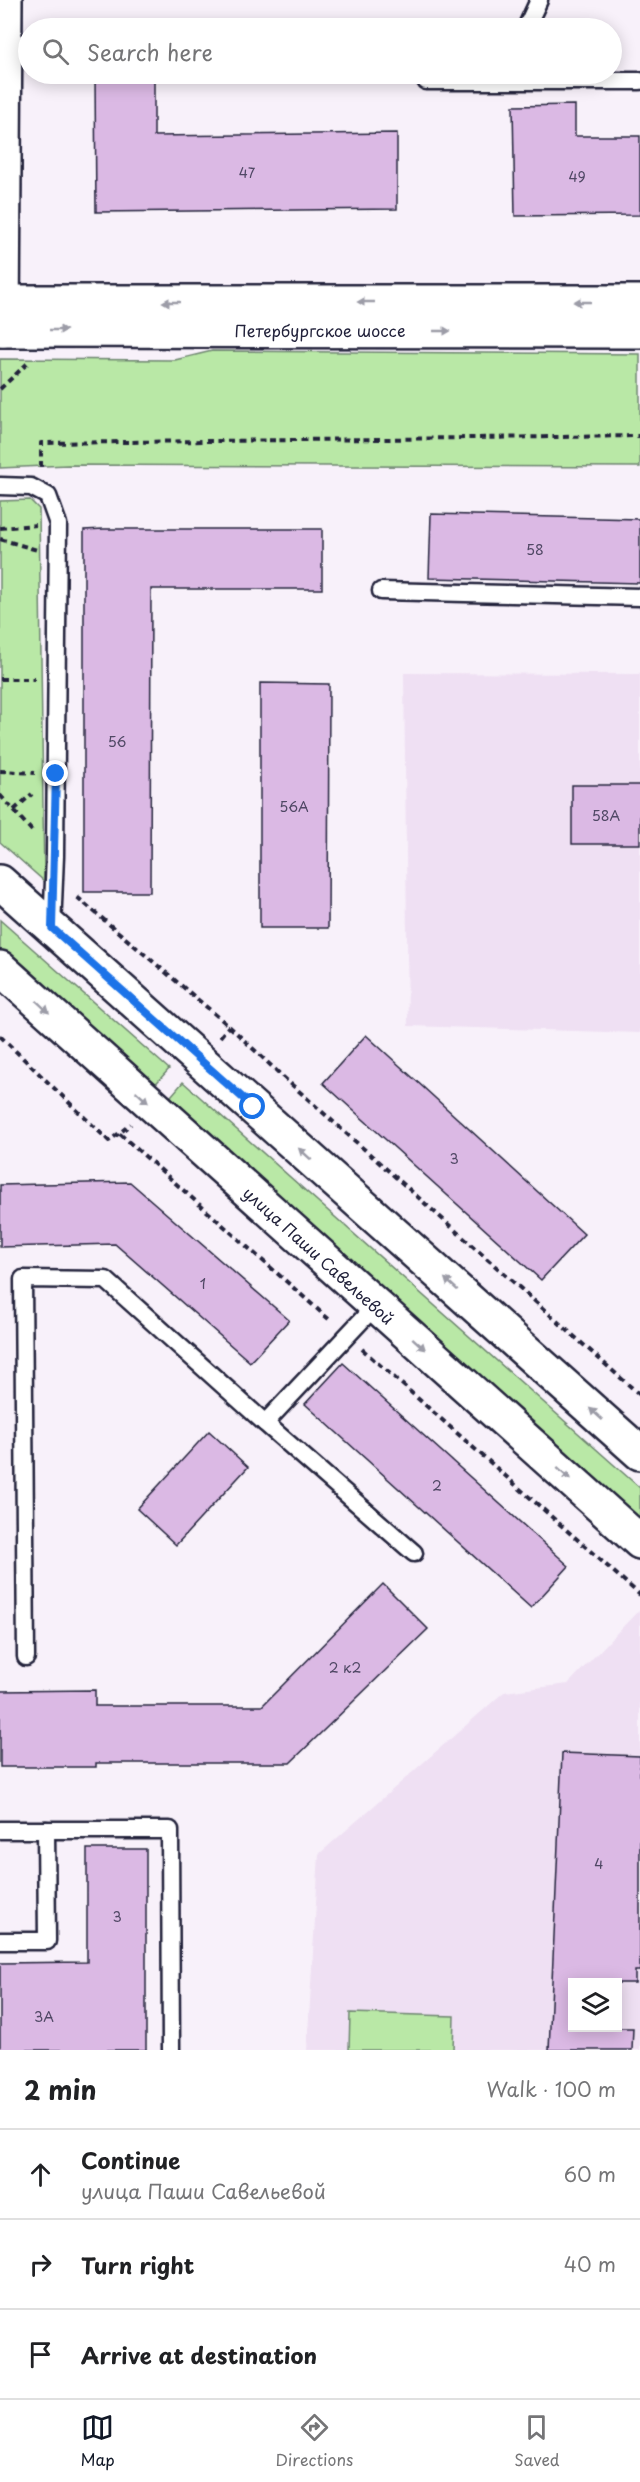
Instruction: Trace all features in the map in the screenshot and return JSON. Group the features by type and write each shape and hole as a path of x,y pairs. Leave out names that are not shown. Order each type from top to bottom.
{"main road":[{"path":"2,316 5,0"},
{"name":"Петербургское шоссе","path":"2,316 640,302"},
{"name":"Петербургское шоссе","path":"2,316 640,331"},
{"path":"0,882 640,1453"},
{"name":"улица Паши Савельевой","path":"0,968 640,1542"}],"lane":[{"path":"531,18 539,0"},
{"path":"622,80 640,81"},
{"path":"0,486 31,487 48,496 57,524 55,856 52,928"},
{"path":"381,591 640,597"},
{"path":"26,1657 23,1279 106,1280 414,1553"},
{"path":"265,1423 375,1305"},
{"path":"0,1830 170,1830 171,2050"},
{"path":"0,1941 47,1941 46,1830"}],"path":[{"path":"0,389 31,360"},
{"path":"42,493 41,443 640,436"},
{"path":"0,528 57,524"},
{"path":"0,538 57,556"},
{"path":"0,679 56,679"},
{"path":"0,771 56,774"},
{"path":"0,795 30,828"},
{"path":"55,856 74,895 229,1026 640,1395"},
{"path":"0,1036 109,1141"},
{"path":"120,1134 640,1595"}],"shaded area":[{"path":"404,673 640,674 640,1033 408,1026"},
{"path":"638,1611 640,1613 640,2050 307,2050 319,1854 504,1692 568,1684"}],"green space":[{"path":"212,351 640,354 640,467 68,465 0,468 0,359 175,360"},
{"path":"30,500 39,509 44,881 0,842 0,501"},
{"path":"0,920 169,1069 151,1089 0,954"},
{"path":"183,1082 640,1488 640,1523 166,1102"},
{"path":"350,2013 454,2016 453,2050 349,2050"}],"building":[{"path":"95,84 154,84 154,136 397,133 397,209 96,212"},
{"path":"575,105 575,136 640,136 640,215 515,216 513,106"},
{"path":"431,514 640,519 640,583 429,578"},
{"path":"322,529 322,589 151,589 150,892 84,892 84,530"},
{"path":"260,683 329,684 328,928 260,928"},
{"path":"572,785 640,785 640,844 572,844"},
{"path":"366,1035 584,1234 541,1280 323,1083"},
{"path":"130,1182 289,1320 250,1362 115,1244 0,1247 0,1185"},
{"path":"343,1363 569,1566 531,1608 305,1404"},
{"path":"209,1431 248,1467 176,1545 137,1509"},
{"path":"383,1584 428,1629 290,1763 96,1763 96,1767 0,1767 0,1691 95,1690 95,1706 262,1706"},
{"path":"562,1753 640,1756 640,1971 635,1971 635,1983 622,1983 622,1978 568,1978 568,2032 622,2032 622,2028 633,2028 632,2050 549,2050"},
{"path":"87,1849 146,1849 146,2050 0,2050 0,1963 87,1962"}],"route":[{"path":"56,774 52,928 253,1107"}]}
